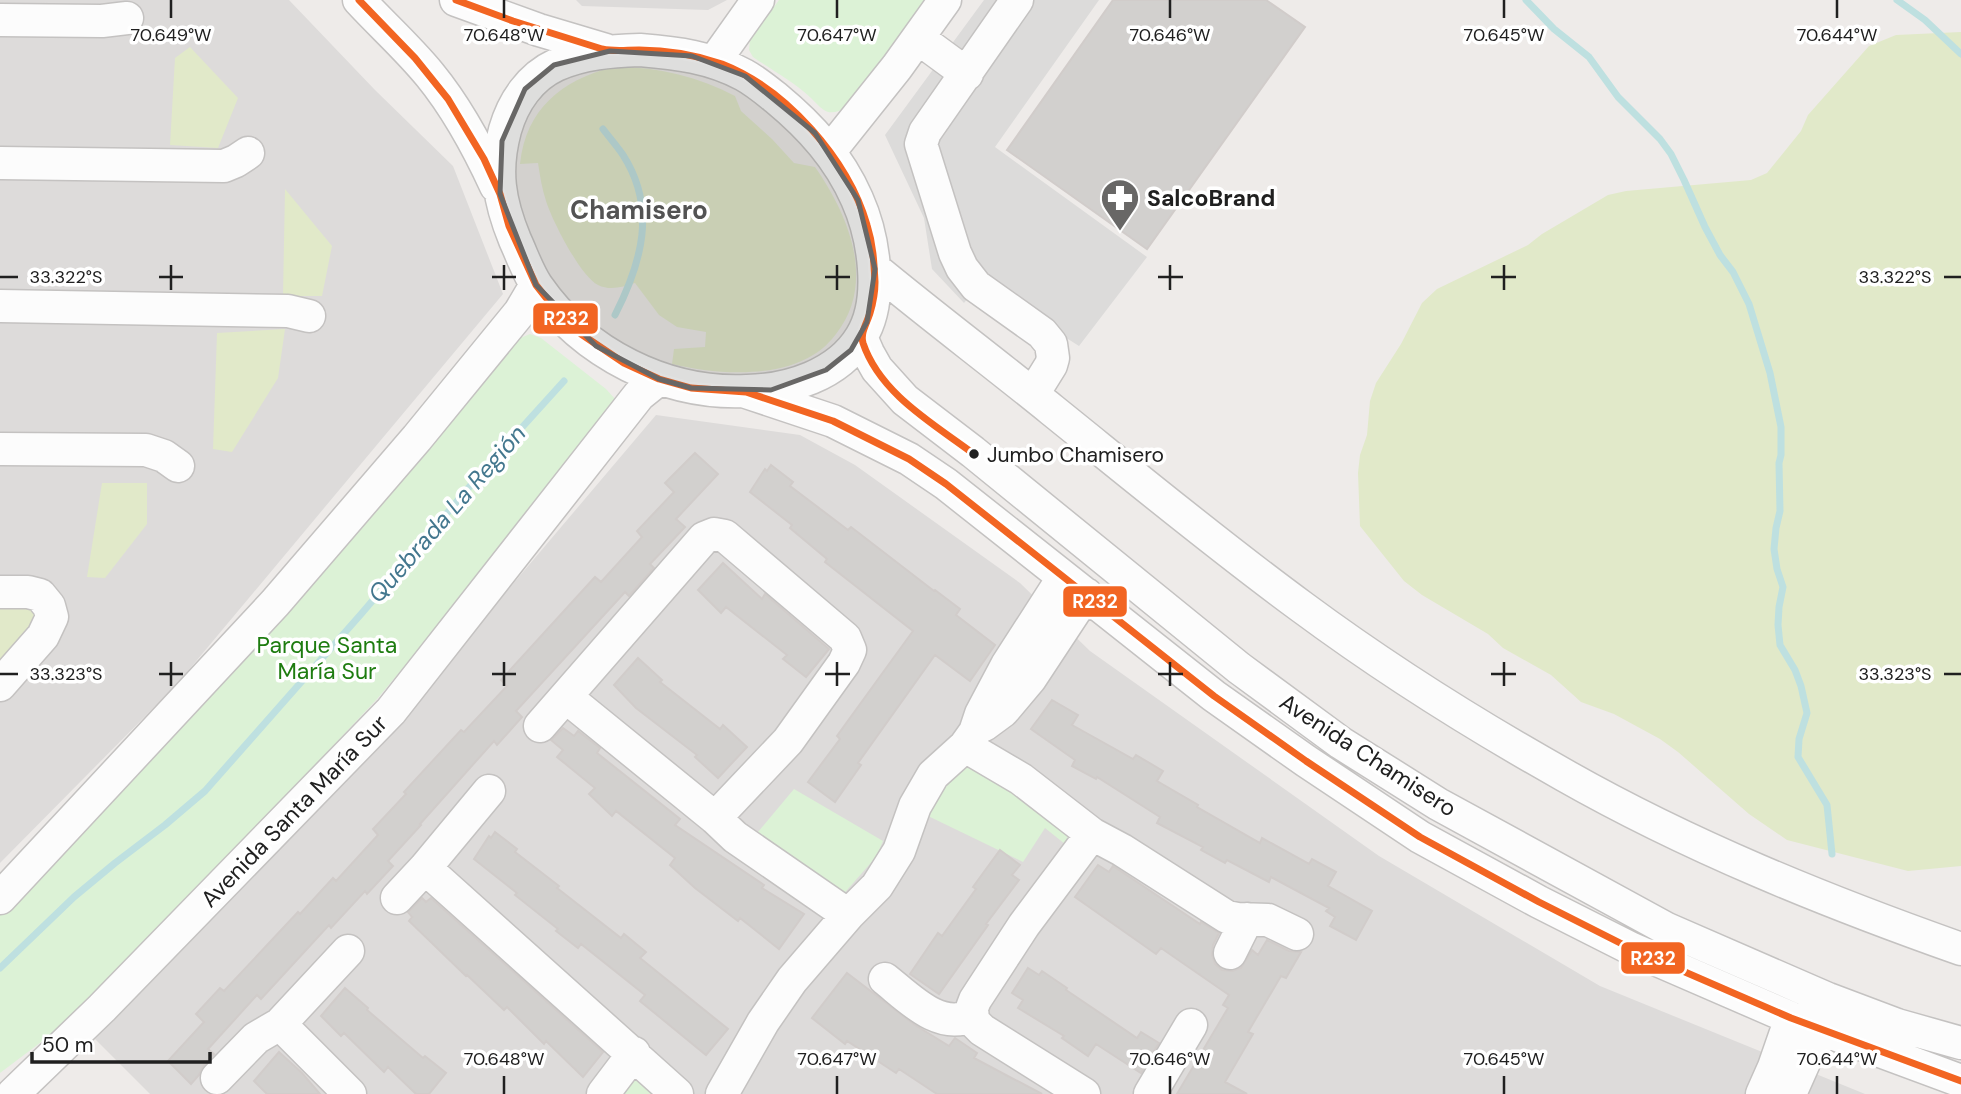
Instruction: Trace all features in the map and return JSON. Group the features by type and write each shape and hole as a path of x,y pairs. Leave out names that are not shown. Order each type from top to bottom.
{"street":[{"path":"359,0 415,58 448,99 484,159 500,194 509,226 536,285 567,321 596,346 624,363 659,379 691,388 746,392 771,390 812,377 839,361 861,337 872,307 875,269 870,238 858,200 830,152 798,116 770,93 745,76 714,62 669,52 640,50 610,51 575,57 554,65 525,89 508,121 499,158 500,194"},
{"path":"456,0 610,51"},
{"path":"714,62 758,0"},
{"path":"830,152 945,0"},
{"path":"1017,0 925,132 920,144 955,253 968,278 975,286 1042,333 1051,344 1054,358 1033,394"},
{"path":"0,20 102,21 127,18"},
{"path":"918,38 967,74"},
{"path":"0,163 223,166 248,153"},
{"path":"875,269 1230,553 1381,662 1564,775 1642,815 1775,877 1849,908 1961,949"},
{"path":"0,898 275,603 512,323 528,302 536,285"},
{"path":"0,306 288,311 309,316"},
{"name":"Avenida Chamisero","path":"861,337 877,369 905,400 1239,668 1341,743 1438,804 1667,929 1828,999 1897,1025 1961,1043"},
{"name":"Avenida Santa María Sur","path":"13,1094 102,1008 391,711 639,395 659,379"},
{"name":"Avenida Chamisero","path":"746,392 833,421 909,459 946,484 1214,696 1420,837 1632,949 1791,1018 1961,1082"},
{"path":"0,449 146,450 164,456 178,466"},
{"path":"540,726 704,538 714,534 725,536 845,638 850,650 844,663 788,741 715,818"},
{"path":"722,1094 763,1022 792,980 877,886 899,851 915,806 933,775 970,739 1007,665 1074,586"},
{"path":"0,592 32,592 40,595 49,606 52,617 46,632 0,685"},
{"path":"566,697 735,837 848,915"},
{"path":"970,739 1092,834 1227,917 1268,920 1297,934"},
{"path":"397,898 489,791"},
{"path":"1084,1094 982,1030 972,1021 972,1008 1024,925 1092,834"},
{"path":"425,868 677,1094"},
{"path":"1230,953 1247,919"},
{"path":"217,1078 256,1038 280,1024 348,951"},
{"path":"885,979 936,1017 954,1020 966,1019 972,1015"},
{"path":"1762,1094 1791,1018"},
{"path":"280,1024 350,1094"},
{"path":"1150,1094 1191,1025"},
{"path":"1790,1094 1800,1070 1824,1031"},
{"path":"603,1094 634,1053"}],"highlighted area":[{"path":"610,51 692,56 745,76 815,133 858,200 875,269 867,322 851,350 826,370 771,390 691,388 659,379 596,346 536,285 500,194 502,141 525,89 554,65"}],"shaded area":[{"path":"0,0 289,0 453,166 503,294 177,684 0,863"},
{"path":"576,0 727,0 708,10 582,6"},
{"path":"984,0 1099,0 995,147 1147,257 1079,346 980,283 964,303 932,269 924,218 885,135"},
{"path":"656,415 800,435 855,465 1020,583 1090,651 1379,856 1600,986 1865,1094 150,1094 95,1039 385,735"}],"green space":[{"path":"779,0 926,0 858,99 836,112 828,112 753,57 749,50 750,40"},
{"path":"1961,32 1961,866 1908,871 1787,840 1749,814 1660,739 1614,714 1581,702 1551,675 1503,648 1488,634 1422,595 1404,581 1360,526 1358,473 1360,455 1367,435 1370,401 1376,383 1401,344 1422,303 1437,289 1528,245 1608,195 1626,191 1751,180 1767,173 1801,131 1808,115 1869,46 1896,35"},
{"path":"190,47 238,98 218,148 170,145 175,58"},
{"path":"612,67 644,68 676,74 735,96 741,111 794,163 815,167 847,227 856,271 855,293 848,314 836,334 820,351 797,363 762,371 725,372 672,364 674,349 705,347 706,332 677,327 659,315 635,283 607,288 598,285 583,271 549,210 538,163 520,164 530,128 549,100 577,80"},
{"path":"285,189 332,246 322,296 283,296"},
{"path":"285,329 278,378 232,452 213,449 217,333"},
{"name":"Parque Santa María Sur","path":"530,334 541,338 606,389 616,400 617,413 377,699 89,1006 0,1073 0,911 206,701 518,339"},
{"path":"102,483 147,483 147,524 105,578 87,577"},
{"path":"0,600 33,606 37,621 0,671"},
{"path":"982,765 1070,829 1065,844 1045,828 1023,862 926,815 941,786 963,766"},
{"path":"794,789 883,841 876,857 840,898 753,838"},
{"path":"629,1073 659,1094 610,1094"}],"building":[{"path":"1113,0 1266,0 1305,27 1147,249 1007,150"},
{"path":"695,453 718,474 676,519 685,527 650,564 654,568 629,596 625,592 516,711 522,717 497,745 494,741 420,824 388,861 393,866 367,894 365,891 331,928 329,925 261,999 257,995 208,1049 214,1054 191,1084 168,1061 204,1022 196,1014 220,988 224,991 333,878 336,881 378,835 373,829 406,794 404,792 461,730 464,732 507,686 501,680 595,577 601,582 642,537 637,531 674,492 665,483"},
{"path":"771,465 793,482 790,486 848,530 851,527 960,609 956,615 995,645 970,681 935,655 858,763 861,765 835,802 808,782 840,739 837,736 913,631 825,562 827,559 790,528 792,525 750,492 765,469 767,471"},
{"path":"723,563 762,599 765,594 829,649 806,677 783,659 787,655 726,607 721,613 698,590"},
{"path":"638,658 662,680 660,682 720,729 723,725 747,747 718,778 695,757 697,755 636,708 614,685"},
{"path":"1052,700 1078,715 1072,725 1133,759 1136,755 1163,771 1157,781 1198,805 1197,807 1260,843 1262,838 1309,864 1312,859 1336,872 1328,886 1372,911 1356,940 1330,926 1335,917 1326,911 1329,908 1271,877 1269,882 1201,850 1203,847 1157,823 1160,817 1097,777 1096,779 1072,766 1075,760 1031,729"},
{"path":"563,728 574,736 578,731 600,748 597,753 680,819 675,825 764,885 762,888 804,914 779,949 740,918 738,921 695,888 670,865 675,858 616,811 612,816 589,794 595,788 557,757 563,750 551,740"},
{"path":"495,832 517,849 515,852 559,886 557,888 621,938 624,934 646,952 640,958 728,1029 706,1055 640,1001 645,995 581,944 578,948 556,931 558,929 474,859 489,836 491,838"},
{"path":"1000,850 1020,865 1012,875 1019,880 939,994 910,974 938,933 942,936"},
{"path":"1098,865 1109,872 1113,866 1200,924 1201,922 1219,933 1212,955 1215,964 1222,970 1241,968 1252,950 1258,955 1267,940 1289,951 1301,952 1286,978 1281,976 1248,1032 1253,1034 1225,1082 1247,1094 1177,1094 1228,1008 1223,1005 1229,995 1161,948 1156,954 1075,897"},
{"path":"422,898 426,902 431,898 603,1052 583,1077 546,1041 544,1044 507,1007 504,1010 466,976 409,921 412,917 408,912"},
{"path":"1028,968 1039,975 1042,971 1137,1038 1141,1032 1159,1043 1141,1073 1096,1044 1088,1056 1062,1038 1064,1036 1018,1008 1023,1000 1012,993"},
{"path":"847,973 915,1025 949,1046 955,1038 977,1053 974,1058 1042,1094 937,1094 899,1069 896,1073 847,1041 845,1044 812,1018"},
{"path":"345,988 423,1058 425,1056 446,1073 429,1094 416,1094 388,1067 384,1072 344,1033 341,1036 321,1016"},
{"path":"279,1052 320,1094 267,1094 254,1081"}],"waterway":[{"path":"1526,0 1554,29 1589,57 1618,97 1660,139 1671,154 1705,227 1749,304 1770,373 1781,427 1780,511 1774,549 1783,587 1778,625 1780,645 1801,686 1807,713 1799,739 1798,757 1827,805 1832,854"},
{"path":"1897,0 1925,20 1961,54"},
{"name":"Quebrada La Región","path":"603,129 634,175 643,215 638,255 615,315"},
{"name":"Quebrada La Región","path":"0,968 74,897 205,791 564,381"}],"transit line":[{"name":"R232","path":"359,0 415,58 448,99 484,159 500,194 509,226 536,285 581,334 624,363 659,379 691,388 746,392 833,421 909,459 946,484 1214,696 1420,837 1632,949 1791,1018 1961,1081"},
{"name":"R232","path":"456,0 602,49 671,52 722,64 746,75 791,109 830,152 858,200 867,225 873,253 875,286 862,339 871,361 895,393 974,454"}],"place":[{"name":"SalcoBrand","path":"1120,232"},
{"name":"Jumbo Chamisero","path":"974,454"}],"district":[{"name":"Chamisero","path":"639,210"}]}
